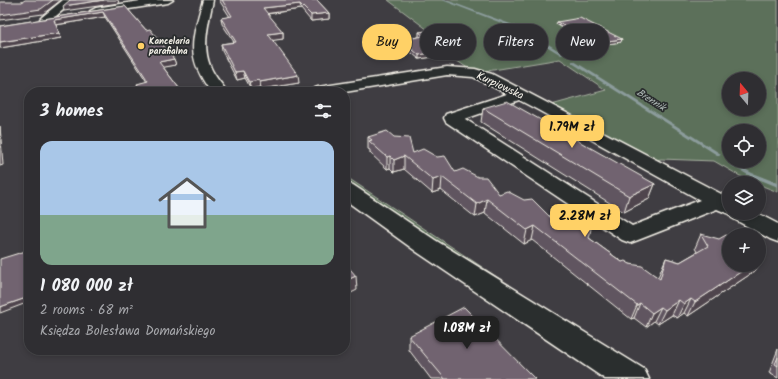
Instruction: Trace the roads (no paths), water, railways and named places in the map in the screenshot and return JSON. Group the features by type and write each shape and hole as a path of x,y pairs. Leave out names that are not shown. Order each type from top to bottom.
{"main road":[{"path":"84,13 168,0"},
{"path":"208,0 200,40 199,55 208,77 215,87"},
{"path":"42,20 69,16"},
{"path":"350,193 426,246 632,379"}],"street":[{"path":"42,20 70,0"},
{"name":"Kurpiowska","path":"349,87 447,71 462,71 487,77 722,203"},
{"path":"519,95 452,118 630,235 722,205"},
{"path":"753,220 778,234"}],"waterway":[{"name":"Brennik","path":"443,0 523,30 556,50"},
{"name":"Brennik","path":"573,62 719,154"},
{"name":"Brennik","path":"740,168 750,174 778,185"}],"place":[{"name":"Kancelaria parafialna","path":"141,46"}]}
